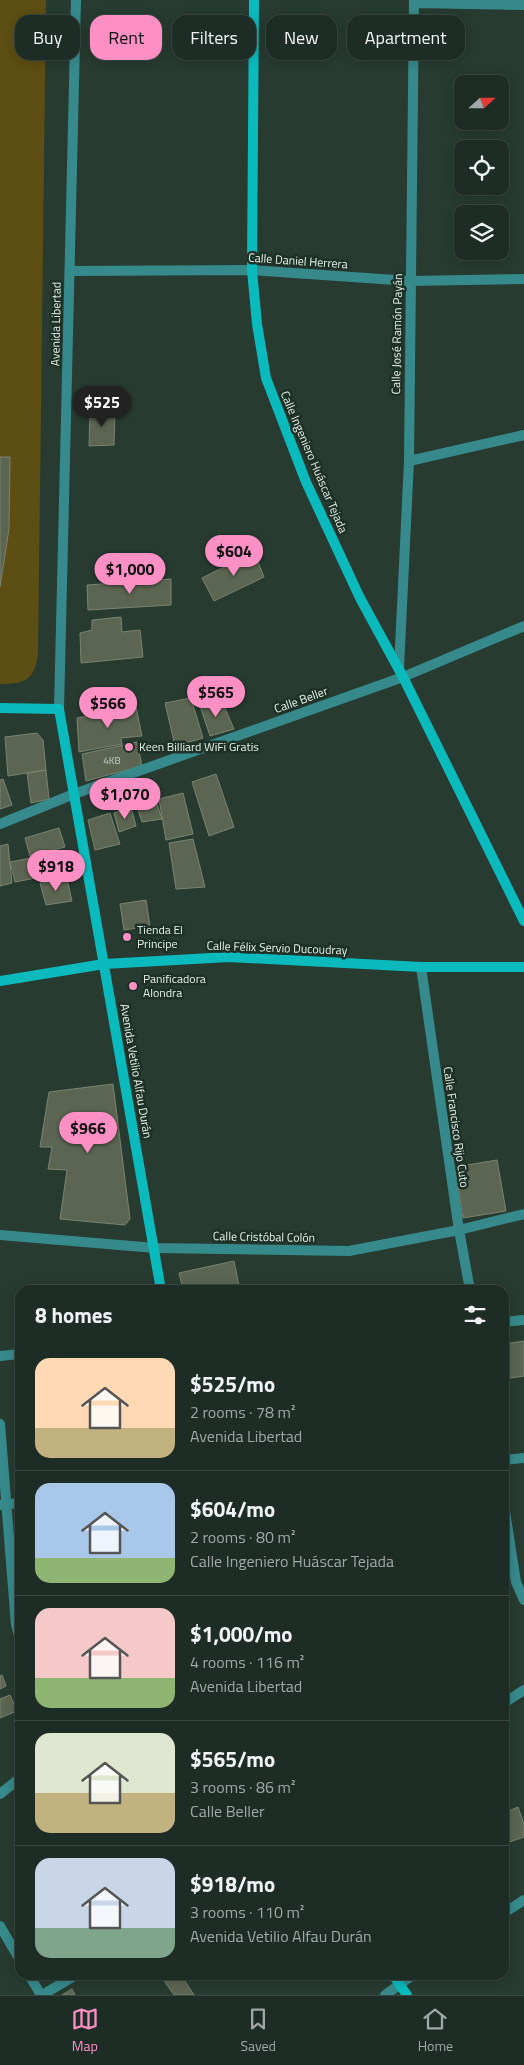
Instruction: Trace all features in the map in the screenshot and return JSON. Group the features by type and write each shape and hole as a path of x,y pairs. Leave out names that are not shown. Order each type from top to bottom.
{"main road":[{"name":"Calle Ingeniero Huáscar Tejada","path":"254,0 252,270 257,324 266,378 306,482 360,598 401,672 524,921"},
{"path":"0,708 59,709"},
{"name":"Avenida Vetilio Alfau Durán","path":"59,709 160,1285"},
{"name":"Calle Félix Servio Ducoudray","path":"0,981 104,964 229,957 421,967 524,967"},
{"path":"397,1980 407,1995"}],"street":[{"name":"Avenida Libertad","path":"59,709 76,0"},
{"path":"414,2 524,4"},
{"name":"Calle José Ramón Payán","path":"401,672 408,461 414,2"},
{"name":"Calle Daniel Herrera","path":"70,271 252,270 410,281 524,279"},
{"path":"408,461 524,435"},
{"name":"Calle Beller","path":"0,824 74,794 524,626"},
{"name":"Calle Francisco Rijo Cuto","path":"421,967 459,1230 469,1285"},
{"name":"Calle Cristóbal Colón","path":"0,1235 155,1248 349,1250 459,1230 524,1214"},
{"path":"509,1322 524,1320"},
{"path":"0,1356 15,1354"},
{"path":"0,1424 4,1504 15,1615"},
{"path":"509,1460 524,1458"},
{"path":"509,1537 516,1582 524,1600"},
{"path":"509,1700 524,1690"},
{"path":"0,1794 15,1782"},
{"path":"509,1910 524,1900"},
{"path":"0,1926 15,1952"},
{"path":"32,1980 41,1995 67,1980"},
{"path":"385,1995 406,1980"}],"shaded area":[{"path":"0,0 46,0 46,15 15,15 15,60 45,60 38,654 34,670 27,679 16,683 0,684"}],"building":[{"path":"90,411 115,411 114,445 89,446"},
{"path":"0,457 10,457 9,529 0,587"},
{"path":"254,552 264,577 214,601 202,578"},
{"path":"171,579 171,605 88,610 87,585"},
{"path":"121,617 122,632 140,630 143,657 81,663 80,633 92,630 92,620"},
{"path":"191,698 203,738 175,746 165,703"},
{"path":"221,699 234,729 210,736 200,706"},
{"path":"136,707 142,736 121,738 122,744 79,752 77,718"},
{"path":"37,733 43,740 46,770 8,776 5,737"},
{"path":"137,742 142,766 86,781 82,754"},
{"path":"46,770 49,799 31,803 27,773"},
{"path":"216,774 234,827 209,836 192,782"},
{"path":"3,779 12,805 0,809 0,780"},
{"path":"183,793 193,834 166,840 159,799"},
{"path":"155,798 162,819 142,822 136,804"},
{"path":"131,807 136,826 119,832 114,813"},
{"path":"110,813 120,844 95,850 88,820"},
{"path":"59,828 65,847 30,856 25,838"},
{"path":"193,839 205,887 176,889 169,843"},
{"path":"8,844 12,883 0,886 0,846"},
{"path":"64,852 67,872 15,882 10,862"},
{"path":"67,879 72,901 46,905 40,883"},
{"path":"146,900 150,926 124,930 120,904"},
{"path":"113,1084 130,1219 125,1225 60,1219 67,1170 48,1169 52,1147 40,1147 49,1092"},
{"path":"497,1160 506,1211 463,1218 455,1167"},
{"path":"234,1261 239,1285 182,1285 179,1273"},
{"path":"524,1341 524,1376 509,1378 509,1343"},
{"path":"2,1675 6,1686 0,1689 0,1676"},
{"path":"10,1695 15,1706 15,1712 0,1718 0,1699"},
{"path":"518,1807 524,1824 524,1837 509,1842 509,1811"},
{"path":"164,1980 184,1980 194,1995 174,1995"},
{"path":"72,1989 75,1995 62,1995"}],"place":[{"name":"Keen Billiard WiFi Gratis","path":"129,747"},
{"name":"Tienda El Principe","path":"127,937"},
{"name":"Panificadora Alondra","path":"133,986"}]}
